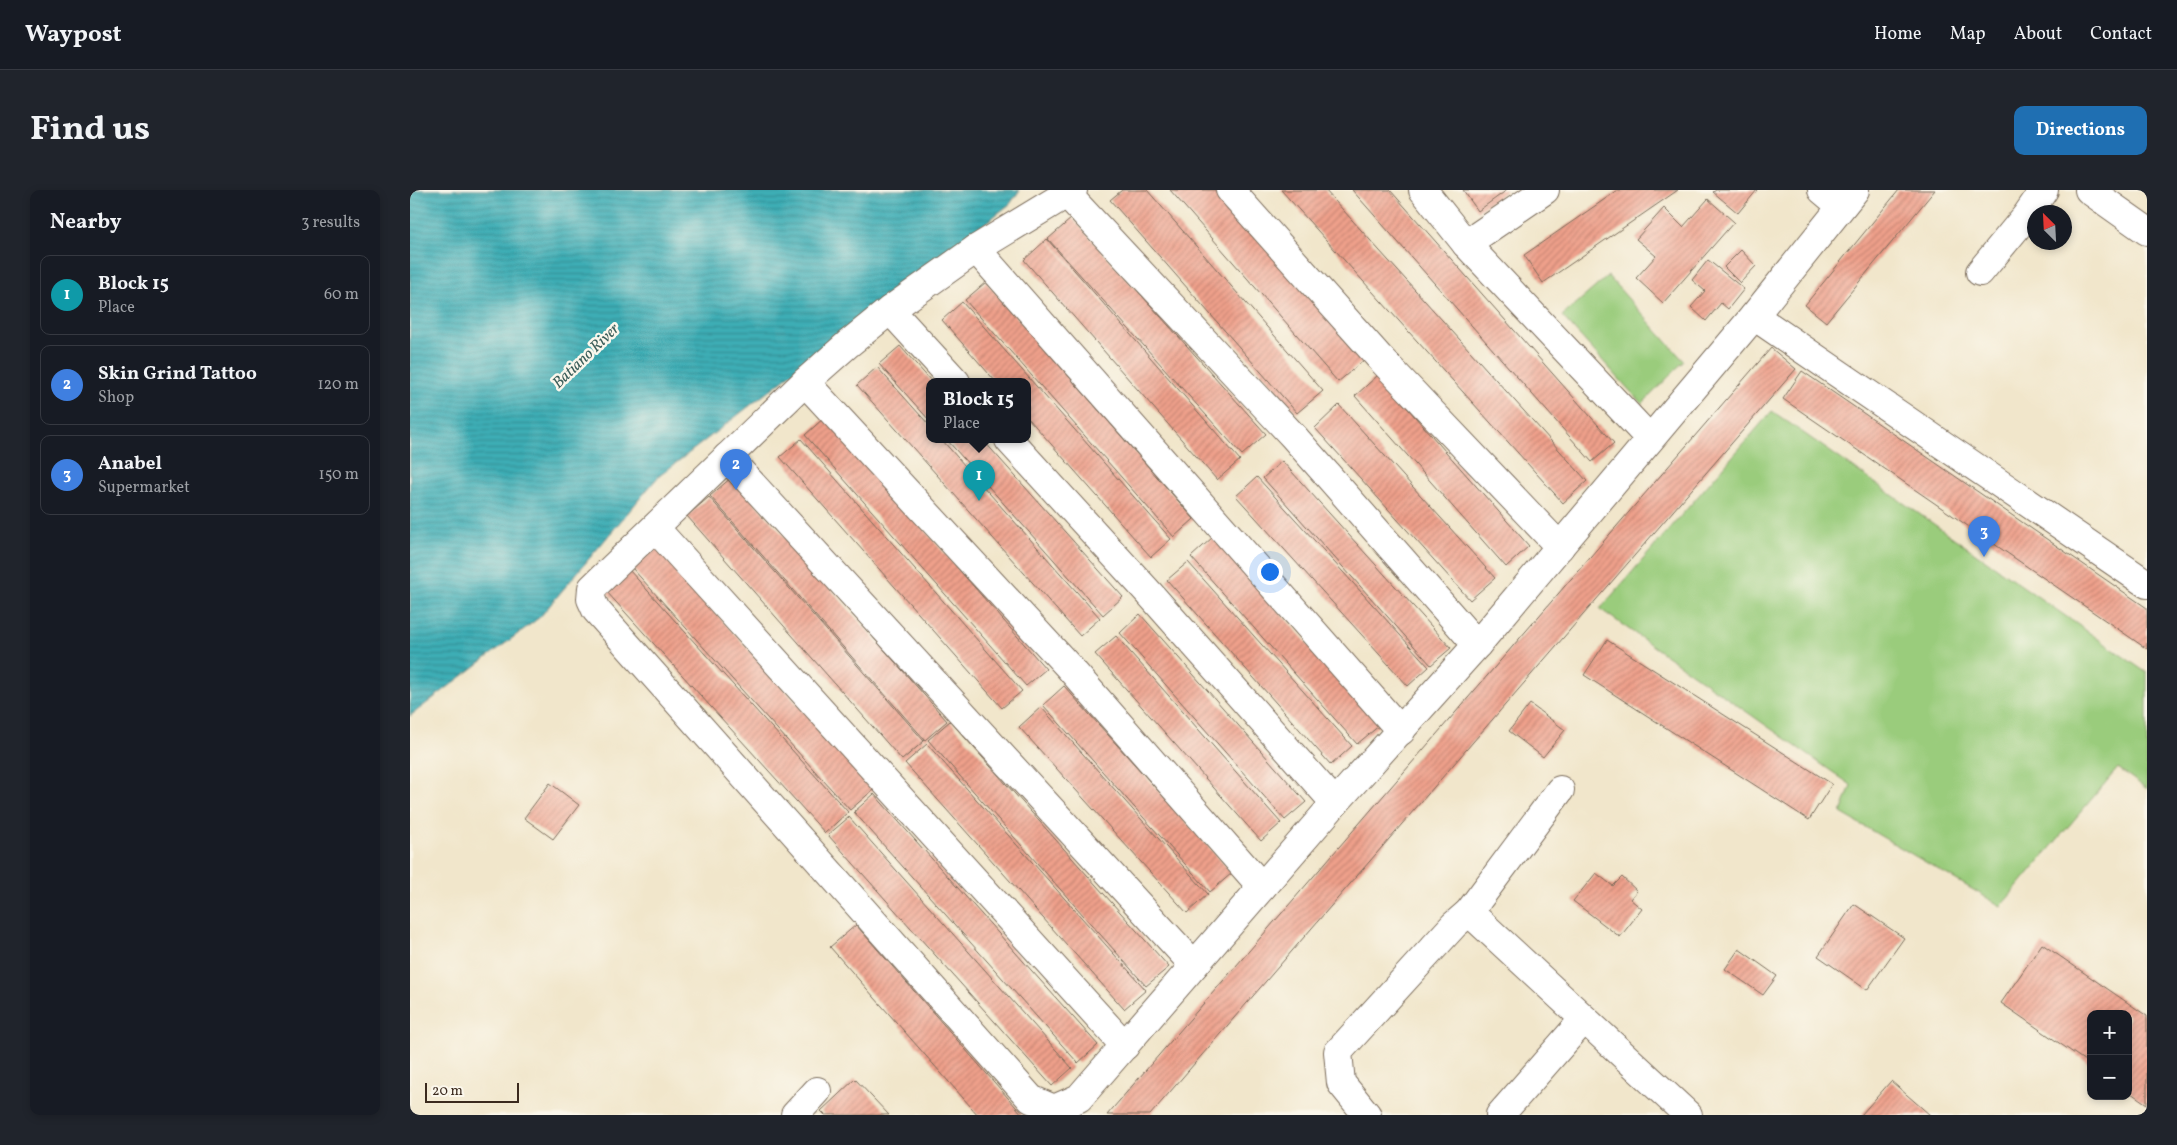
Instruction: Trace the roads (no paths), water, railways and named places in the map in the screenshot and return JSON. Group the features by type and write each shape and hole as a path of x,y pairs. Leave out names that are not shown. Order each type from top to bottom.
{"street":[{"path":"1230,190 1379,357 1560,547"},
{"path":"1423,190 1466,244 1650,439"},
{"path":"1466,244 1546,190"},
{"path":"1980,272 2026,216 2044,190"},
{"path":"2089,190 2147,230"},
{"path":"1477,645 1294,437 1070,192 976,249 890,310 805,382 592,588 591,599 596,610 1031,1099 1054,1109 1079,1098 1335,803 1477,645 1754,316 1839,195"},
{"path":"976,249 1400,731"},
{"path":"890,310 952,378"},
{"path":"1754,316 2147,584"},
{"path":"805,382 1068,666 1262,887"},
{"path":"1012,443 1335,803"},
{"path":"727,457 1194,964"},
{"path":"655,528 1125,1046"},
{"path":"1367,1115 1341,1083 1338,1052 1454,925 1469,912 1560,790"},
{"path":"1469,912 1632,1061 1679,1112"},
{"path":"1500,1115 1584,1019"},
{"path":"795,1115 817,1090"}],"water":[{"name":"Batiano River","path":"410,190 1020,190 1010,204 658,477 540,617 410,716"}],"place":[{"name":"Skin Grind Tattoo","path":"736,490"},
{"name":"Block 15","path":"979,501"},
{"name":"Anabel","path":"1984,557"}]}
